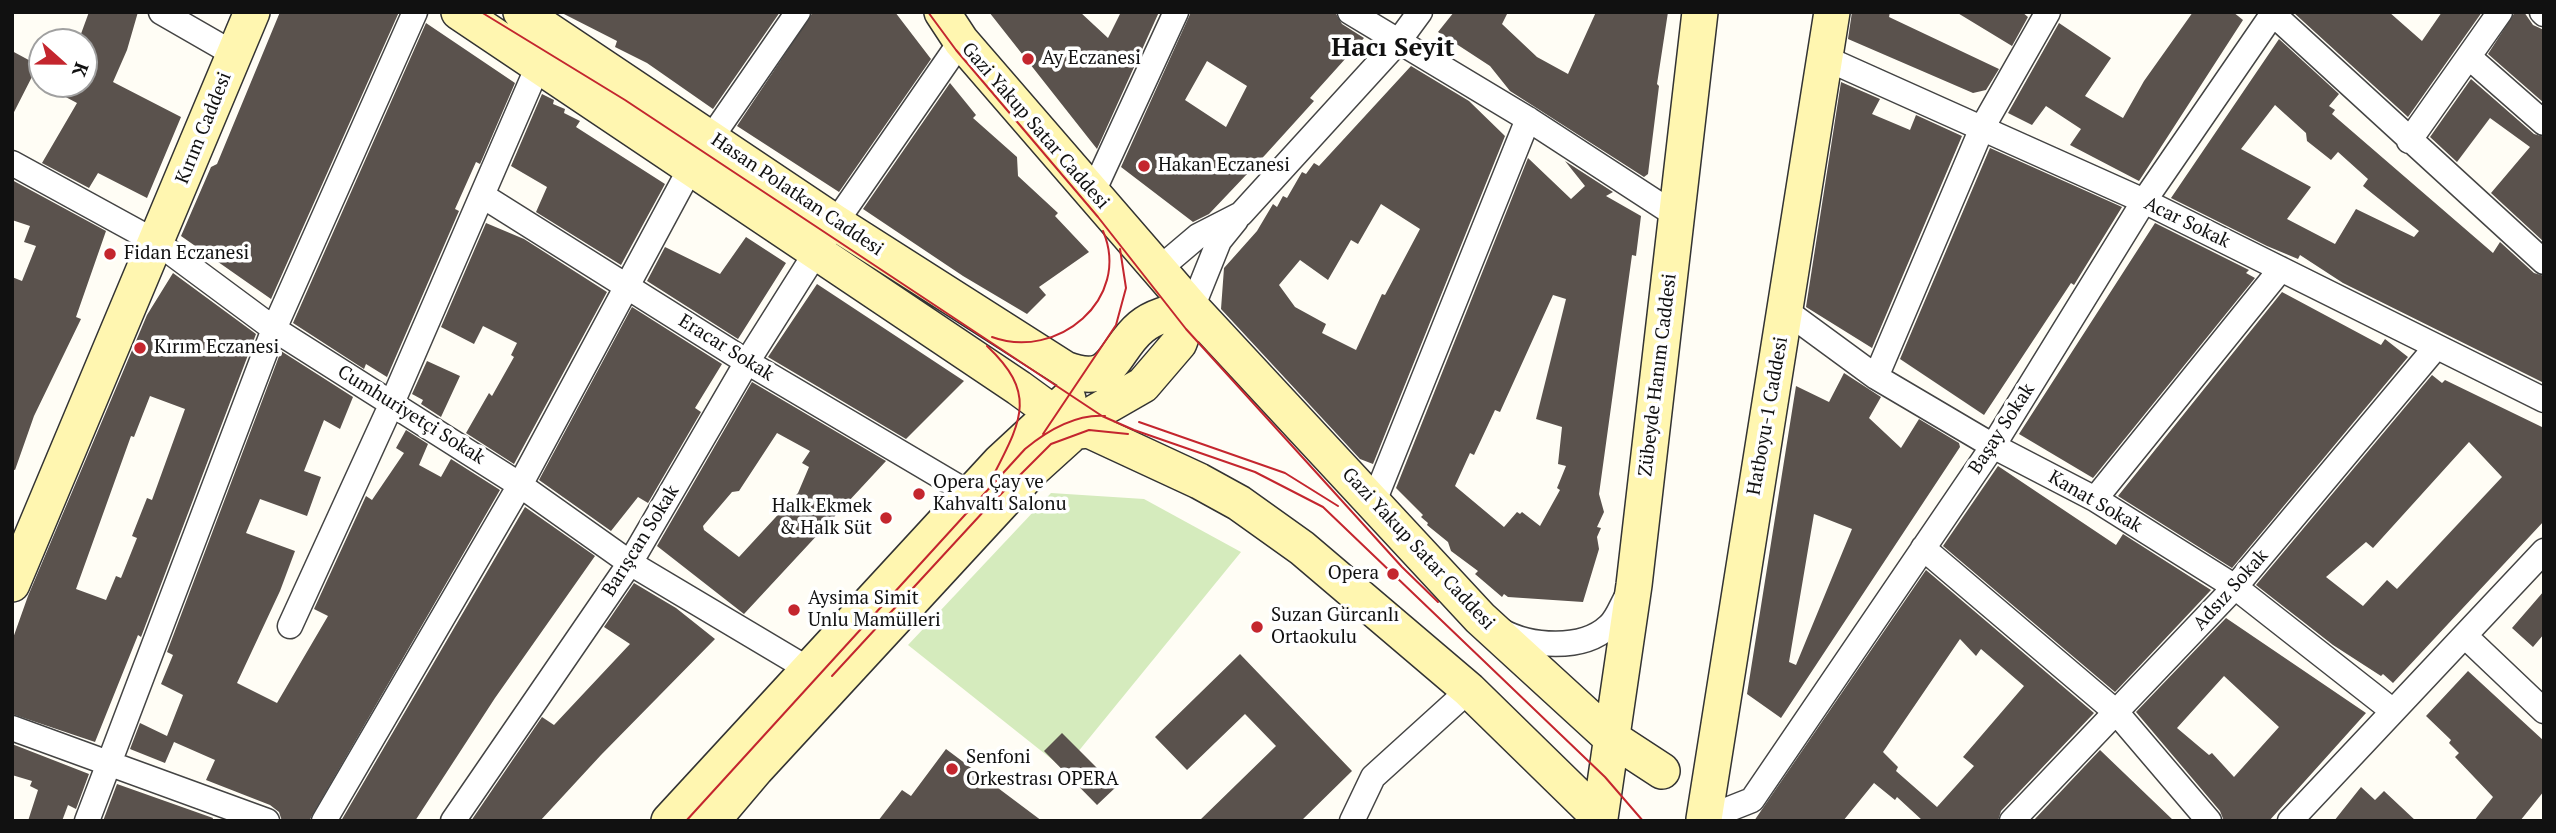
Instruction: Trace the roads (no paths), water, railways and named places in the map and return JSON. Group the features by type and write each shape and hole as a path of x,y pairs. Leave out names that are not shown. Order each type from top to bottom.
{"main road":[{"name":"Kırım Caddesi","path":"16,562 158,243 252,12"},
{"path":"459,12 1019,388 1065,423 1089,430 1240,503 1302,548 1469,690 1600,820"},
{"name":"Hasan Polatkan Caddesi","path":"521,12 555,21 712,138 836,223 1056,364 1088,372"},
{"name":"Gazi Yakup Satar Caddesi","path":"942,12 961,41 1192,308 1480,618 1610,737 1662,771 1678,777 1691,788 1700,802 1704,820"},
{"name":"Zübeyde Hanım Caddesi","path":"1600,820 1634,585 1700,12"},
{"name":"Hatboyu-1 Caddesi","path":"1704,820 1832,12"},
{"path":"712,821 756,769 1033,469 1065,423 1088,372 1119,357 1141,297 1159,269"},
{"path":"1125,345 1150,320 1192,308"},
{"path":"669,821 1000,462 1065,423 1096,412 1143,385 1180,343 1192,308"},
{"path":"1600,820 1605,801 1614,787 1628,776 1644,771 1662,771"}],"street":[{"path":"161,12 234,54"},
{"path":"87,821 274,329 415,12"},
{"path":"712,138 798,12"},
{"path":"1093,192 1176,12"},
{"path":"1350,12 1528,119 1677,216"},
{"path":"1192,308 1219,241 1398,42 1420,12"},
{"path":"2409,141 2500,12"},
{"path":"1876,377 1982,128 2045,13"},
{"path":"2273,13 2409,141 2544,262"},
{"name":"Başay Sokak","path":"1704,820 1752,800 1993,446 2144,201 2273,13"},
{"name":"Barışcan Sokak","path":"453,821 630,563 747,362 836,223 961,41"},
{"name":"Acar Sokak","path":"1825,58 2144,201 2544,400"},
{"path":"2470,58 2544,123"},
{"path":"290,626 392,403 538,66"},
{"path":"1373,503 1528,119"},
{"name":"Cumhuriyetçi Sokak","path":"12,163 158,243 274,329 520,485 630,563 808,669"},
{"path":"324,821 520,485 625,284 690,169"},
{"name":"Eracar Sokak","path":"483,196 747,362 972,495"},
{"path":"1159,269 1198,236 1241,214"},
{"path":"2095,499 2281,269"},
{"name":"Kanat Sokak","path":"1786,311 1876,377 1993,446 2095,499 2235,587 2393,711"},
{"name":"Adsız Sokak","path":"2012,821 2235,587 2436,347"},
{"path":"1923,548 2116,712 2208,821"},
{"path":"2290,821 2544,551"},
{"path":"1480,618 1508,634 1535,642 1565,643 1591,638 1610,626 1634,585"},
{"path":"2465,636 2544,711"},
{"path":"1352,821 1373,777 1469,690"},
{"path":"12,728 267,821"}],"tram line":[{"path":"481,12 625,100 1102,416 1134,430 1255,472 1323,507 1605,777 1643,821"},
{"path":"928,12 956,50 1098,217 1186,329 1402,567 1438,602"},
{"path":"992,337 1017,342 1041,340 1063,332 1083,318 1098,301 1107,280 1109,256 1103,231"},
{"path":"1043,434 1116,325 1126,288 1120,249"},
{"path":"987,346 1013,379 1019,394 1020,408 1011,439 993,476"},
{"path":"686,821 1025,449 1062,425 1083,418 1105,416"},
{"path":"1139,422 1285,473 1338,506"},
{"path":"832,676 984,511 1051,444 1089,430 1128,434"}],"place":[{"name":"Ay Eczanesi","path":"1028,59"},
{"name":"Hakan Eczanesi","path":"1144,166"},
{"name":"Fidan Eczanesi","path":"110,254"},
{"name":"Kırım Eczanesi","path":"140,348"},
{"name":"Opera Çay ve Kahvaltı Salonu","path":"919,494"},
{"name":"Halk Ekmek & Halk Süt","path":"886,518"},
{"name":"Opera","path":"1393,574"},
{"name":"Aysima Simit Unlu Mamülleri","path":"794,610"},
{"name":"Suzan Gürcanlı Ortaokulu","path":"1257,627"},
{"name":"Senfoni Orkestrası OPERA","path":"952,769"}],"district":[{"name":"Hacı Seyit","path":"1393,49"}]}
